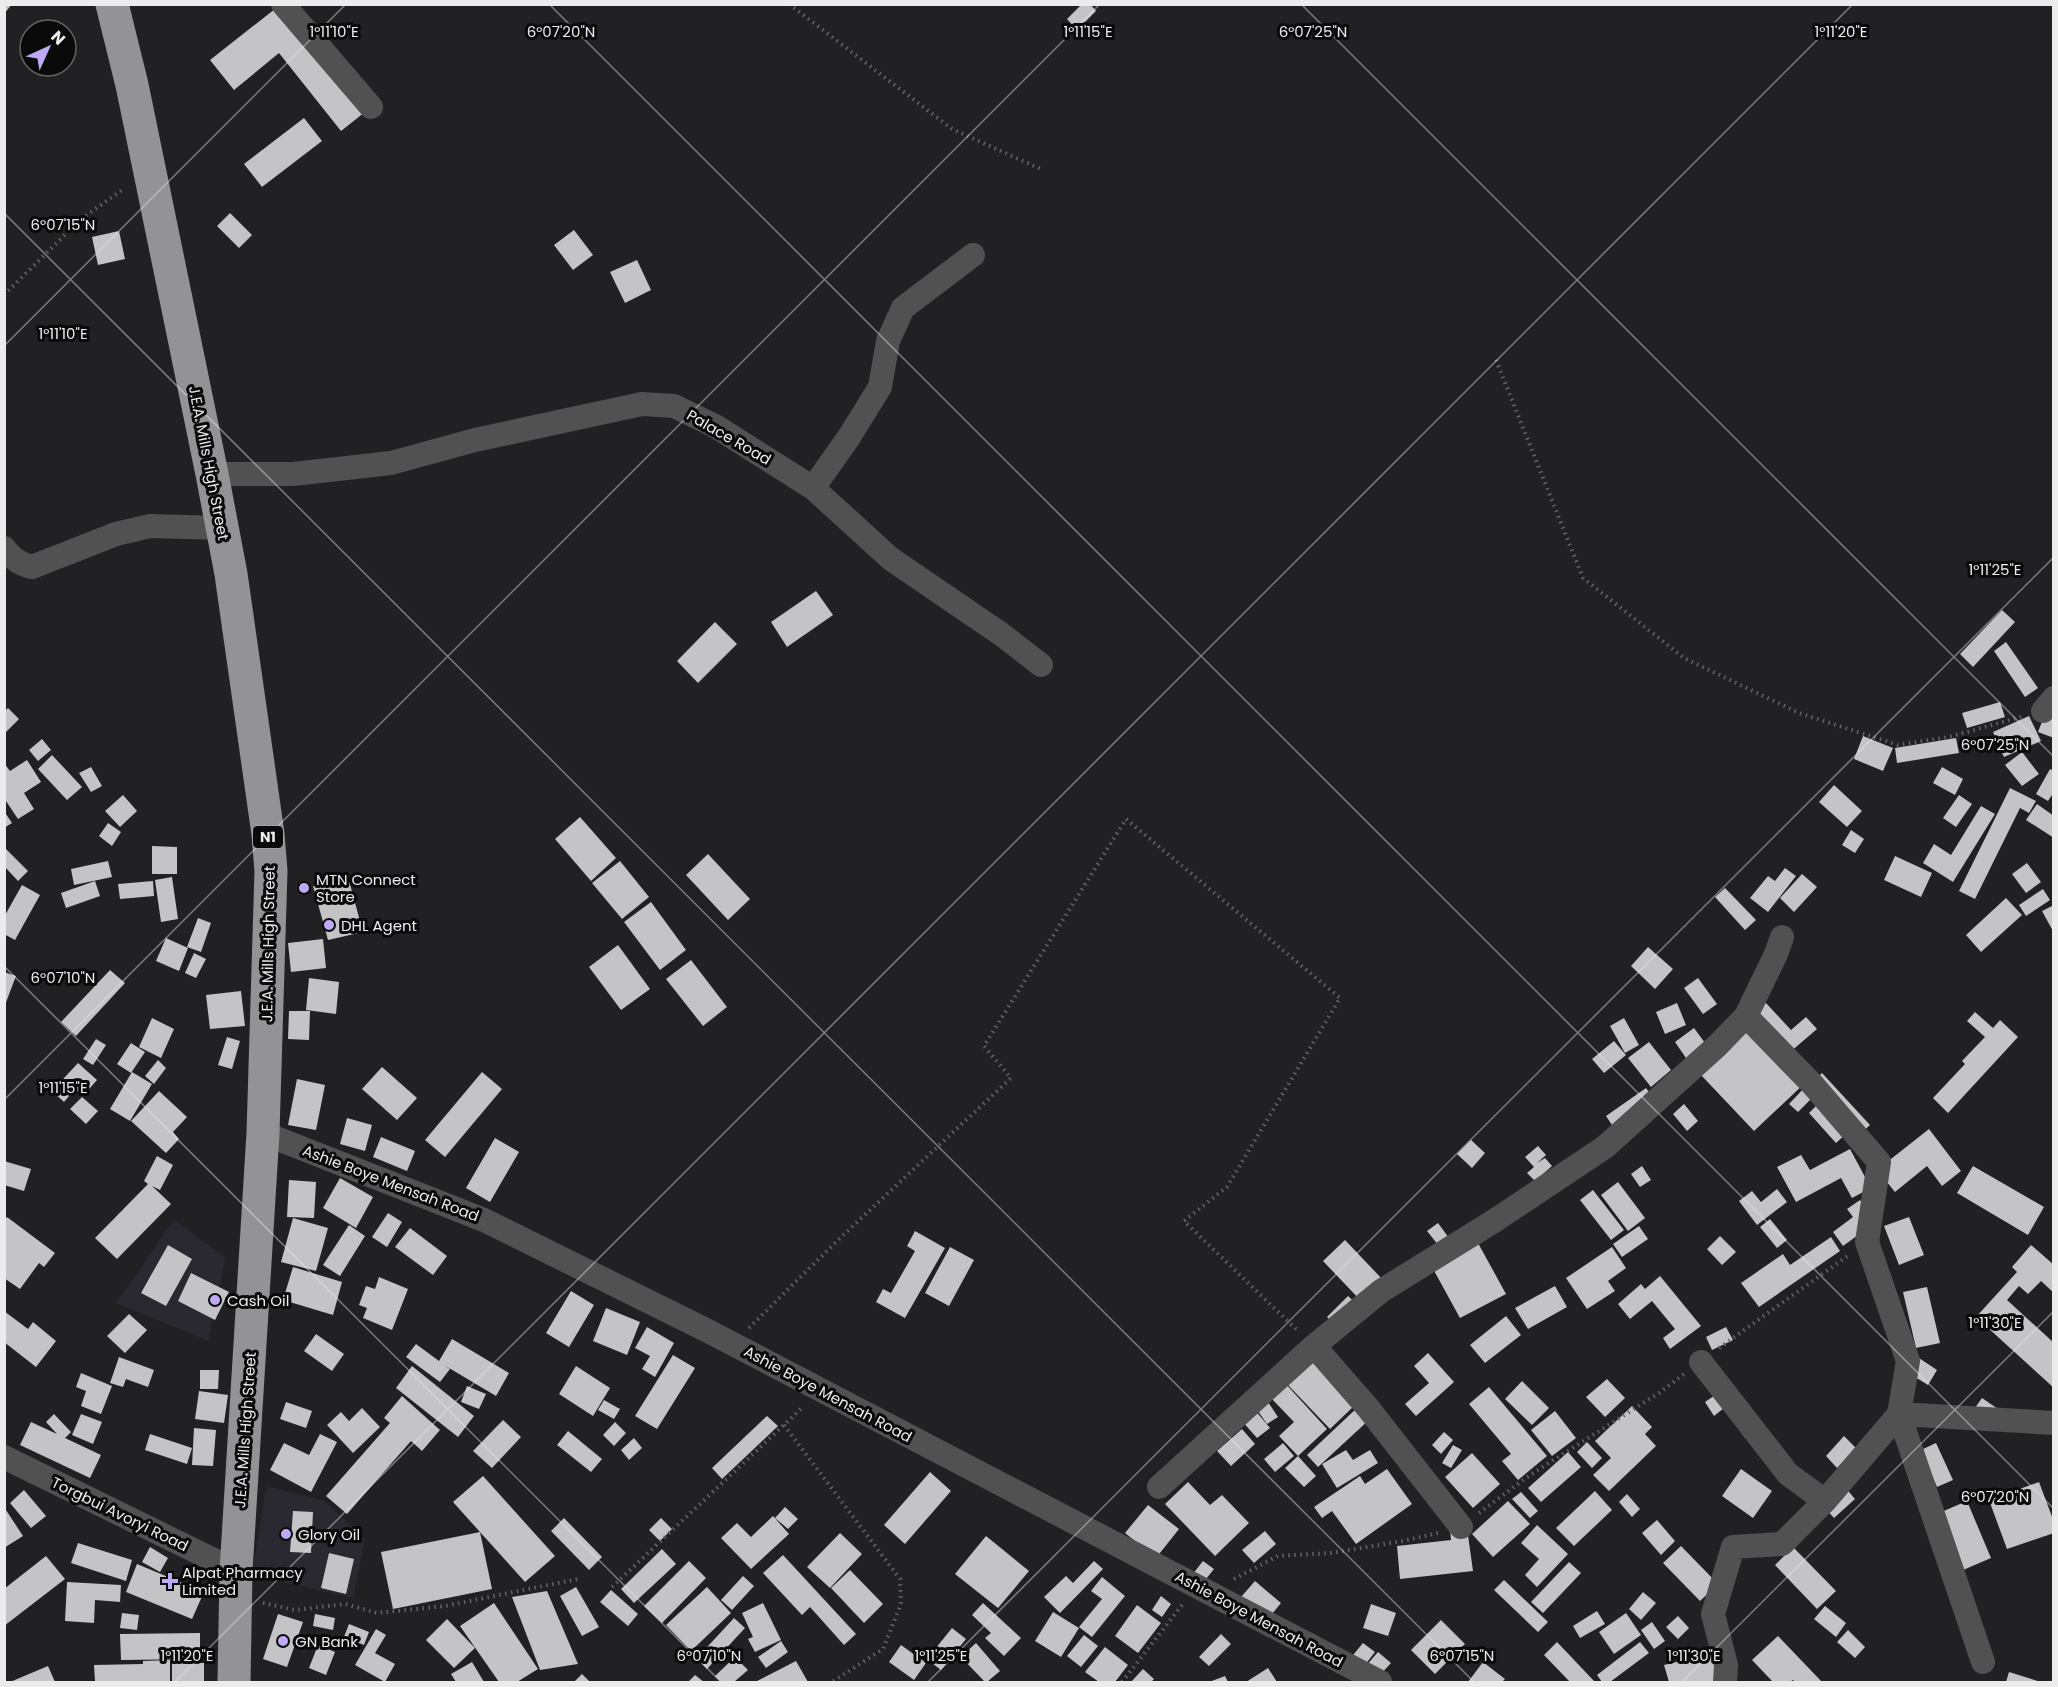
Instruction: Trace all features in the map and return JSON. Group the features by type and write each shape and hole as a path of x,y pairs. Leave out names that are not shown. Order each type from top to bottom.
{"highway":[{"name":"J.E.A. Mills High Street","path":"112,4 132,85 222,528 263,799 271,871 263,1133 236,1571 234,1683"}],"street":[{"path":"283,4 371,107"},
{"path":"813,488 880,387 888,341 903,308 974,255"},
{"name":"Palace Road","path":"212,474 293,474 391,463 475,440 642,404 674,406 715,426 813,488 891,558 1001,634 1041,665"},
{"path":"4,548 22,565 32,567 116,534 150,526 222,528"},
{"path":"1159,1487 1314,1346 1381,1291 1494,1221 1605,1147 1718,1045 1746,1016 1782,937"},
{"path":"1746,1016 1813,1085 1878,1162 1867,1242 1908,1361 1899,1414 1983,1662"},
{"name":"Ashie Boye Mensah Road","path":"263,1133 484,1220 697,1325 1380,1683"},
{"path":"1314,1346 1368,1408 1461,1527"},
{"path":"1701,1362 1788,1474 1825,1501"},
{"path":"1899,1414 2054,1423"},
{"path":"1725,1683 1726,1665 1713,1614 1733,1547 1782,1544 1825,1501 1899,1414"},
{"name":"Torgbui Avoryi Road","path":"4,1456 236,1571"}],"path":[{"path":"789,4 952,129 1043,170"},
{"path":"4,295 81,219 129,184"},
{"path":"1496,360 1583,578 1684,658 1799,713 1898,746 1949,736 2048,704"},
{"path":"748,1329 838,1240 1011,1078 984,1046 1126,819 1340,998 1227,1187 1184,1221 1314,1346"},
{"path":"1122,1683 1180,1606 1278,1556 1332,1553 1403,1541 1461,1527 1530,1475 1659,1393 1867,1242"},
{"path":"612,1587 821,1390"},
{"path":"784,1425 900,1579 901,1604 883,1649 832,1683"},
{"path":"257,1602 294,1610 345,1604 377,1613 445,1605 578,1579"}],"shaded area":[{"path":"174,1220 226,1258 208,1341 116,1303"},
{"path":"266,1486 325,1501 365,1539 353,1598 252,1575"}],"building":[{"path":"4,4 12,4 4,14"},
{"path":"1082,4 1090,4 1096,11 1077,30 1067,19"},
{"path":"280,5 365,112 341,131 279,53 234,90 210,60"},
{"path":"304,118 322,141 262,187 244,164"},
{"path":"230,213 252,235 239,248 217,226"},
{"path":"574,230 593,255 573,270 554,245"},
{"path":"119,231 125,259 98,265 92,237"},
{"path":"637,260 651,290 625,303 610,272"},
{"path":"816,591 833,615 787,647 771,622"},
{"path":"2002,610 2015,622 1973,667 1960,654"},
{"path":"715,622 737,644 698,683 677,661"},
{"path":"2006,642 2038,688 2025,697 1994,651"},
{"path":"2000,702 2005,717 1967,728 1962,713"},
{"path":"8,708 19,719 4,734 4,712"},
{"path":"2045,714 2054,718 2054,738 2038,732"},
{"path":"2029,716 2041,741 2004,757 1993,732"},
{"path":"1863,736 1893,748 1883,771 1854,759"},
{"path":"1956,738 1959,753 1897,763 1895,748"},
{"path":"42,739 51,750 38,761 29,750"},
{"path":"2022,752 2039,774 2022,786 2005,765"},
{"path":"52,755 82,787 67,800 38,769"},
{"path":"27,760 41,782 24,793 34,809 18,819 4,798 4,763 10,771"},
{"path":"91,767 102,786 91,792 79,773"},
{"path":"1942,767 1963,779 1955,795 1933,783"},
{"path":"2050,769 2054,771 2054,792 2048,801 2036,794"},
{"path":"1834,785 1862,811 1847,827 1819,802"},
{"path":"2010,788 2036,801 2029,813 2020,808 1975,899 1959,891"},
{"path":"123,795 137,811 120,827 105,811"},
{"path":"1959,795 1972,804 1956,827 1943,818"},
{"path":"2037,804 2054,816 2054,838 2026,820"},
{"path":"1981,806 1995,814 1953,882 1923,863 1934,844 1951,855"},
{"path":"4,811 12,823 4,828"},
{"path":"580,817 616,858 591,881 555,839"},
{"path":"108,823 121,832 112,846 99,836"},
{"path":"1851,830 1864,839 1855,853 1842,845"},
{"path":"152,846 177,847 177,874 152,874"},
{"path":"4,847 28,871 18,881 4,866"},
{"path":"708,854 750,899 728,920 686,875"},
{"path":"1895,856 1932,873 1921,897 1884,880"},
{"path":"108,861 112,877 74,885 71,869"},
{"path":"620,861 649,897 622,919 592,883"},
{"path":"2027,863 2041,882 2026,893 2012,874"},
{"path":"1785,868 1796,876 1768,912 1750,898 1768,876 1775,881"},
{"path":"1802,874 1817,887 1794,912 1780,898"},
{"path":"172,877 178,919 161,922 155,880"},
{"path":"348,877 363,932 328,940 313,886"},
{"path":"95,881 100,896 66,908 61,893"},
{"path":"153,881 154,896 120,899 118,884"},
{"path":"22,885 40,895 15,940 4,934 4,917"},
{"path":"1725,888 1756,920 1745,930 1715,897"},
{"path":"2043,889 2050,900 2026,916 2019,905"},
{"path":"2006,898 2022,915 1981,952 1966,935"},
{"path":"651,902 686,950 660,970 624,922"},
{"path":"2054,905 2054,933 2042,911"},
{"path":"198,918 211,923 201,952 187,947"},
{"path":"166,938 188,948 179,971 156,961"},
{"path":"323,939 326,968 291,972 288,943"},
{"path":"618,945 650,989 621,1010 589,967"},
{"path":"1648,947 1673,969 1655,989 1631,966"},
{"path":"194,953 206,959 196,978 185,973"},
{"path":"691,960 727,1007 703,1026 666,979"},
{"path":"110,970 125,983 76,1036 61,1022"},
{"path":"4,972 16,976 5,1005 4,1005"},
{"path":"309,978 339,982 336,1014 306,1010"},
{"path":"1698,978 1717,1004 1703,1014 1684,988"},
{"path":"241,991 245,1026 210,1029 206,995"},
{"path":"1677,1003 1686,1025 1665,1034 1656,1012"},
{"path":"1766,1003 1791,1030 1806,1017 1817,1029 1789,1053 1754,1014"},
{"path":"289,1011 310,1011 309,1040 288,1039"},
{"path":"1975,1012 1993,1028 2000,1020 2018,1037 1948,1113 1933,1098 1965,1064 1962,1061 1985,1037 1967,1021"},
{"path":"152,1018 174,1029 161,1058 139,1047"},
{"path":"1624,1018 1639,1045 1625,1053 1610,1026"},
{"path":"1753,1025 1806,1082 1754,1131 1701,1075"},
{"path":"1694,1028 1708,1047 1688,1061 1675,1042"},
{"path":"227,1037 240,1041 232,1069 218,1065"},
{"path":"96,1039 106,1045 93,1065 83,1059"},
{"path":"1614,1041 1626,1055 1604,1073 1592,1059"},
{"path":"1649,1042 1671,1070 1651,1087 1628,1058"},
{"path":"131,1043 145,1052 131,1073 117,1064"},
{"path":"158,1060 166,1068 154,1084 145,1076"},
{"path":"78,1063 97,1080 83,1096 75,1089 64,1102 52,1091"},
{"path":"382,1067 417,1098 397,1120 362,1089"},
{"path":"132,1072 152,1084 130,1121 110,1109"},
{"path":"482,1072 502,1089 445,1157 425,1140"},
{"path":"1822,1073 1870,1125 1859,1135 1811,1084"},
{"path":"297,1079 325,1085 316,1130 288,1125"},
{"path":"1806,1086 1815,1095 1798,1112 1789,1104"},
{"path":"1646,1088 1656,1102 1616,1131 1606,1116"},
{"path":"159,1091 187,1117 173,1132 179,1139 166,1153 131,1121"},
{"path":"82,1097 98,1111 86,1124 70,1109"},
{"path":"1820,1102 1848,1132 1836,1143 1809,1113"},
{"path":"1684,1104 1698,1121 1687,1131 1673,1114"},
{"path":"347,1118 372,1125 365,1151 340,1144"},
{"path":"1929,1129 1961,1171 1942,1186 1927,1166 1895,1192 1877,1170"},
{"path":"381,1137 415,1151 407,1171 373,1157"},
{"path":"495,1138 519,1152 490,1202 466,1188"},
{"path":"1471,1140 1485,1153 1472,1168 1457,1154"},
{"path":"1538,1146 1546,1155 1537,1163 1545,1158 1552,1166 1535,1181 1527,1173 1534,1167 1525,1157"},
{"path":"1850,1149 1871,1188 1852,1198 1841,1178 1796,1202 1777,1167 1801,1155 1810,1170"},
{"path":"157,1156 173,1165 160,1190 152,1186 171,1204 117,1259 95,1238 148,1184 144,1181"},
{"path":"4,1161 31,1169 24,1191 4,1185"},
{"path":"1642,1166 1651,1180 1640,1187 1631,1174"},
{"path":"1973,1166 2044,1207 2028,1235 1957,1193"},
{"path":"340,1178 373,1197 356,1228 323,1208"},
{"path":"289,1180 316,1182 314,1218 287,1217"},
{"path":"1618,1182 1645,1218 1628,1231 1601,1195"},
{"path":"1777,1189 1787,1202 1757,1225 1739,1201 1752,1191 1761,1202"},
{"path":"1593,1190 1624,1230 1611,1240 1580,1200"},
{"path":"1860,1200 1876,1222 1843,1246 1833,1232 1853,1217 1847,1209"},
{"path":"388,1213 402,1222 387,1247 372,1237"},
{"path":"7,1217 55,1253 44,1267 39,1263 20,1289 4,1278 4,1221"},
{"path":"1909,1217 1924,1255 1899,1265 1884,1226"},
{"path":"293,1218 328,1228 316,1271 281,1262"},
{"path":"1770,1219 1787,1240 1777,1248 1760,1227"},
{"path":"1438,1223 1449,1238 1439,1246 1427,1231"},
{"path":"349,1225 365,1236 340,1276 323,1265"},
{"path":"1639,1226 1648,1239 1622,1257 1613,1244"},
{"path":"410,1228 447,1256 433,1275 395,1247"},
{"path":"915,1231 945,1248 905,1318 876,1302 883,1289 891,1293 915,1251 907,1246"},
{"path":"1720,1236 1736,1252 1722,1265 1707,1249"},
{"path":"1831,1237 1840,1251 1759,1307 1741,1283 1783,1254 1790,1265"},
{"path":"1345,1240 1384,1281 1362,1302 1323,1261"},
{"path":"1478,1243 1506,1294 1460,1318 1432,1267"},
{"path":"168,1245 192,1259 166,1306 141,1293"},
{"path":"2031,1245 2054,1265 2054,1293 2041,1281 2028,1294 2019,1286 2007,1300 2054,1343 2054,1388 1976,1317 2017,1272 2012,1267"},
{"path":"950,1247 974,1260 949,1306 925,1293"},
{"path":"1612,1247 1626,1268 1608,1281 1615,1291 1587,1309 1566,1278"},
{"path":"293,1267 342,1282 333,1315 283,1300"},
{"path":"191,1273 229,1292 215,1320 178,1301"},
{"path":"1660,1276 1701,1326 1670,1349 1663,1338 1675,1329 1652,1301 1630,1319 1618,1304 1641,1284 1645,1289"},
{"path":"379,1277 408,1289 392,1330 363,1318 367,1308 359,1305 366,1286 375,1289"},
{"path":"1555,1286 1567,1307 1528,1329 1515,1308"},
{"path":"1927,1287 1940,1343 1916,1348 1903,1292"},
{"path":"571,1291 594,1305 569,1347 546,1333"},
{"path":"1348,1296 1360,1307 1339,1329 1327,1317"},
{"path":"606,1308 640,1322 627,1355 593,1341"},
{"path":"4,1311 28,1329 33,1322 56,1341 36,1367 4,1342"},
{"path":"129,1314 147,1330 125,1353 107,1336"},
{"path":"1506,1316 1521,1335 1485,1363 1470,1345"},
{"path":"647,1327 674,1343 655,1377 642,1369 650,1356 635,1348"},
{"path":"1726,1327 1733,1340 1712,1350 1706,1337"},
{"path":"316,1334 344,1354 332,1371 304,1351"},
{"path":"452,1339 509,1373 496,1396 444,1365 450,1369 440,1382 406,1357 416,1344 439,1361"},
{"path":"1428,1353 1454,1382 1416,1416 1405,1404 1429,1383 1414,1366"},
{"path":"673,1355 695,1368 657,1429 635,1416"},
{"path":"119,1357 154,1370 148,1387 126,1379 123,1387 110,1383"},
{"path":"1919,1358 1937,1370 1928,1385 1910,1374"},
{"path":"1313,1361 1355,1405 1330,1429 1288,1385"},
{"path":"412,1366 474,1416 458,1437 396,1388"},
{"path":"576,1366 610,1388 593,1416 559,1394"},
{"path":"200,1370 219,1370 218,1389 200,1389"},
{"path":"81,1373 112,1386 101,1414 81,1406 86,1391 76,1387"},
{"path":"1607,1379 1625,1398 1605,1417 1586,1397"},
{"path":"1522,1381 1549,1408 1532,1425 1505,1399"},
{"path":"1285,1383 1327,1429 1298,1456 1279,1436 1294,1422 1270,1397"},
{"path":"467,1386 486,1394 479,1409 461,1402"},
{"path":"1489,1387 1547,1456 1518,1480 1502,1461 1511,1454 1469,1404"},
{"path":"1727,1387 1757,1430 1745,1438 1724,1408 1714,1416 1705,1402"},
{"path":"199,1391 228,1395 224,1423 195,1419"},
{"path":"402,1396 440,1430 422,1451 411,1441 347,1514 326,1496 390,1423 384,1418"},
{"path":"1264,1396 1278,1417 1267,1424 1253,1404"},
{"path":"1982,1398 1998,1409 1972,1412"},
{"path":"604,1400 620,1409 614,1419 598,1410"},
{"path":"286,1402 312,1411 306,1428 280,1419"},
{"path":"1632,1406 1652,1427 1645,1434 1656,1446 1609,1491 1593,1475 1611,1458 1595,1441"},
{"path":"1358,1407 1370,1419 1318,1467 1307,1455"},
{"path":"362,1408 380,1427 353,1453 327,1425 341,1412 349,1421"},
{"path":"1254,1409 1270,1428 1257,1438 1241,1420"},
{"path":"1555,1411 1576,1438 1552,1456 1531,1430"},
{"path":"54,1414 71,1432 65,1438 101,1455 90,1478 20,1445 31,1422 57,1434 46,1422"},
{"path":"81,1414 102,1422 93,1444 72,1435"},
{"path":"767,1416 778,1426 722,1479 712,1468"},
{"path":"503,1420 521,1437 492,1468 473,1451"},
{"path":"615,1422 626,1433 614,1446 603,1435"},
{"path":"194,1428 216,1430 213,1466 192,1465"},
{"path":"1242,1429 1255,1444 1231,1466 1217,1451"},
{"path":"568,1431 602,1459 591,1472 557,1445"},
{"path":"1444,1432 1453,1440 1441,1454 1432,1445"},
{"path":"150,1434 192,1448 187,1464 145,1450"},
{"path":"320,1434 337,1442 311,1492 270,1470 284,1443 309,1455"},
{"path":"1844,1436 1856,1448 1837,1468 1826,1456"},
{"path":"634,1438 642,1448 629,1460 621,1450"},
{"path":"1587,1442 1602,1458 1592,1468 1577,1452"},
{"path":"1283,1443 1294,1456 1275,1472 1264,1459"},
{"path":"1936,1443 1953,1480 1937,1487 1921,1450"},
{"path":"1453,1445 1462,1450 1451,1468 1442,1463"},
{"path":"1346,1450 1353,1460 1370,1450 1378,1463 1337,1488 1322,1464"},
{"path":"1568,1452 1581,1467 1541,1502 1528,1488"},
{"path":"1472,1453 1500,1484 1473,1508 1445,1477"},
{"path":"1298,1456 1316,1476 1304,1487 1285,1468"},
{"path":"1387,1469 1412,1504 1356,1544 1332,1511 1322,1518 1314,1507 1360,1476 1365,1484"},
{"path":"1741,1469 1772,1491 1753,1518 1722,1496"},
{"path":"930,1472 951,1491 905,1544 884,1525"},
{"path":"483,1476 555,1556 525,1582 453,1502"},
{"path":"1188,1482 1210,1505 1222,1495 1249,1523 1215,1556 1165,1504"},
{"path":"2039,1482 2054,1522 2054,1533 2007,1549 1989,1500"},
{"path":"1844,1486 1855,1499 1834,1518 1823,1506"},
{"path":"24,1490 46,1516 31,1528 10,1503"},
{"path":"1595,1491 1612,1510 1574,1546 1556,1528"},
{"path":"1521,1492 1538,1511 1530,1518 1512,1499"},
{"path":"1627,1494 1640,1509 1632,1517 1619,1502"},
{"path":"1508,1501 1530,1524 1493,1557 1472,1534"},
{"path":"1967,1501 1991,1558 1963,1570 1939,1513"},
{"path":"1148,1505 1179,1529 1156,1558 1125,1533"},
{"path":"4,1507 23,1536 4,1548"},
{"path":"785,1507 798,1519 788,1529 775,1518"},
{"path":"293,1511 313,1512 311,1553 290,1552"},
{"path":"773,1516 789,1534 751,1569 721,1538 737,1523 751,1537"},
{"path":"564,1518 602,1557 589,1570 551,1531"},
{"path":"661,1518 672,1529 660,1541 649,1530"},
{"path":"1657,1520 1675,1541 1661,1555 1642,1533"},
{"path":"1537,1525 1568,1554 1537,1587 1525,1575 1539,1559 1521,1543"},
{"path":"1467,1528 1473,1571 1400,1579 1397,1546 1451,1540 1450,1529"},
{"path":"1265,1531 1276,1544 1254,1563 1242,1550"},
{"path":"480,1532 492,1589 393,1609 381,1552"},
{"path":"840,1533 862,1554 830,1588 807,1567"},
{"path":"986,1536 1029,1571 998,1608 955,1574"},
{"path":"78,1543 132,1560 126,1581 71,1563"},
{"path":"1681,1546 1718,1584 1700,1601 1663,1563"},
{"path":"150,1547 168,1558 160,1572 142,1562"},
{"path":"1793,1547 1836,1591 1817,1609 1775,1565"},
{"path":"662,1549 676,1564 634,1603 621,1589"},
{"path":"329,1553 354,1559 346,1594 321,1588"},
{"path":"783,1555 856,1634 844,1645 810,1607 802,1615 763,1573"},
{"path":"46,1556 65,1579 4,1626 4,1589"},
{"path":"689,1561 706,1578 662,1623 644,1606"},
{"path":"1094,1561 1103,1569 1060,1613 1044,1597 1066,1576 1073,1583"},
{"path":"1203,1561 1214,1569 1202,1584 1192,1575"},
{"path":"1569,1562 1581,1573 1543,1613 1531,1602"},
{"path":"137,1564 204,1592 192,1619 126,1592"},
{"path":"850,1570 883,1604 864,1623 831,1588"},
{"path":"743,1576 754,1586 732,1610 721,1600"},
{"path":"1102,1577 1125,1596 1092,1637 1079,1627 1102,1599 1091,1591"},
{"path":"1504,1580 1548,1622 1538,1632 1494,1590"},
{"path":"1255,1581 1281,1603 1268,1619 1241,1597"},
{"path":"67,1582 121,1585 120,1602 95,1600 94,1623 65,1621"},
{"path":"576,1587 599,1627 582,1636 560,1596"},
{"path":"707,1587 731,1613 691,1651 666,1625"},
{"path":"611,1590 638,1614 628,1626 600,1602"},
{"path":"547,1591 578,1664 540,1670 512,1597"},
{"path":"1643,1592 1656,1603 1641,1620 1629,1609"},
{"path":"1161,1596 1171,1604 1162,1617 1152,1610"},
{"path":"494,1603 538,1669 517,1682 499,1682 460,1626"},
{"path":"763,1603 781,1640 755,1652 748,1639 753,1637 742,1613"},
{"path":"983,1603 1021,1638 1004,1656 985,1638 991,1633 972,1615"},
{"path":"1371,1604 1396,1613 1388,1636 1363,1628"},
{"path":"1137,1605 1161,1623 1138,1653 1115,1636"},
{"path":"1825,1606 1846,1623 1836,1637 1814,1619"},
{"path":"1597,1611 1605,1624 1580,1638 1573,1626"},
{"path":"1053,1612 1079,1628 1061,1657 1035,1641"},
{"path":"122,1613 139,1615 137,1630 120,1628"},
{"path":"1626,1613 1641,1635 1614,1654 1599,1632"},
{"path":"278,1614 303,1622 287,1667 263,1659"},
{"path":"315,1614 335,1618 333,1630 313,1626"},
{"path":"1678,1616 1689,1628 1678,1639 1666,1627"},
{"path":"734,1618 745,1628 707,1669 697,1658"},
{"path":"447,1619 475,1648 454,1668 426,1640"},
{"path":"1441,1620 1465,1644 1435,1674 1411,1650"},
{"path":"1652,1622 1665,1641 1654,1649 1641,1630"},
{"path":"349,1624 369,1632 364,1645 344,1637"},
{"path":"952,1628 966,1639 941,1670 927,1659"},
{"path":"376,1629 386,1635 375,1653 395,1664 385,1682 355,1665"},
{"path":"1848,1630 1865,1647 1855,1658 1837,1642"},
{"path":"200,1633 200,1659 121,1660 120,1634"},
{"path":"1221,1634 1231,1644 1209,1666 1199,1657"},
{"path":"1084,1635 1098,1646 1081,1667 1067,1656"},
{"path":"1778,1636 1822,1682 1795,1682 1793,1680 1773,1682 1752,1660"},
{"path":"781,1641 788,1652 766,1668 758,1657"},
{"path":"1557,1642 1595,1682 1570,1682 1544,1655"},
{"path":"1640,1642 1649,1653 1610,1682 1602,1682 1597,1675"},
{"path":"976,1643 1000,1671 987,1682 961,1657"},
{"path":"1363,1643 1375,1652 1361,1670 1349,1660"},
{"path":"318,1645 335,1652 326,1675 309,1668"},
{"path":"901,1645 926,1663 914,1680 889,1662"},
{"path":"1105,1647 1128,1665 1115,1682 1099,1682 1085,1672"},
{"path":"1378,1652 1391,1663 1378,1677 1365,1667"},
{"path":"1718,1652 1722,1682 1669,1682 1664,1665"},
{"path":"735,1657 748,1670 734,1682 721,1682 715,1676"},
{"path":"170,1660 170,1682 95,1681 94,1665 143,1664 143,1661"},
{"path":"796,1661 808,1682 755,1682"},
{"path":"472,1662 484,1682 456,1682 451,1674"},
{"path":"1483,1662 1505,1679 1502,1682 1468,1682"},
{"path":"172,1663 204,1663 204,1682 172,1682"},
{"path":"48,1666 55,1682 10,1682"},
{"path":"1268,1668 1277,1682 1246,1682"},
{"path":"1143,1669 1154,1679 1151,1682 1131,1682"},
{"path":"2009,1672 2041,1682 2006,1682"},
{"path":"582,1674 590,1682 574,1682"},
{"path":"695,1675 704,1682 688,1682"},
{"path":"1225,1676 1228,1682 1209,1682"}],"place":[{"name":"MTN Connect Store","path":"304,888"},
{"name":"DHL Agent","path":"329,925"},
{"name":"Cash Oil","path":"215,1300"},
{"name":"Glory Oil","path":"286,1534"},
{"name":"Alpat Pharmacy Limited","path":"170,1581"},
{"name":"GN Bank","path":"283,1641"}]}
